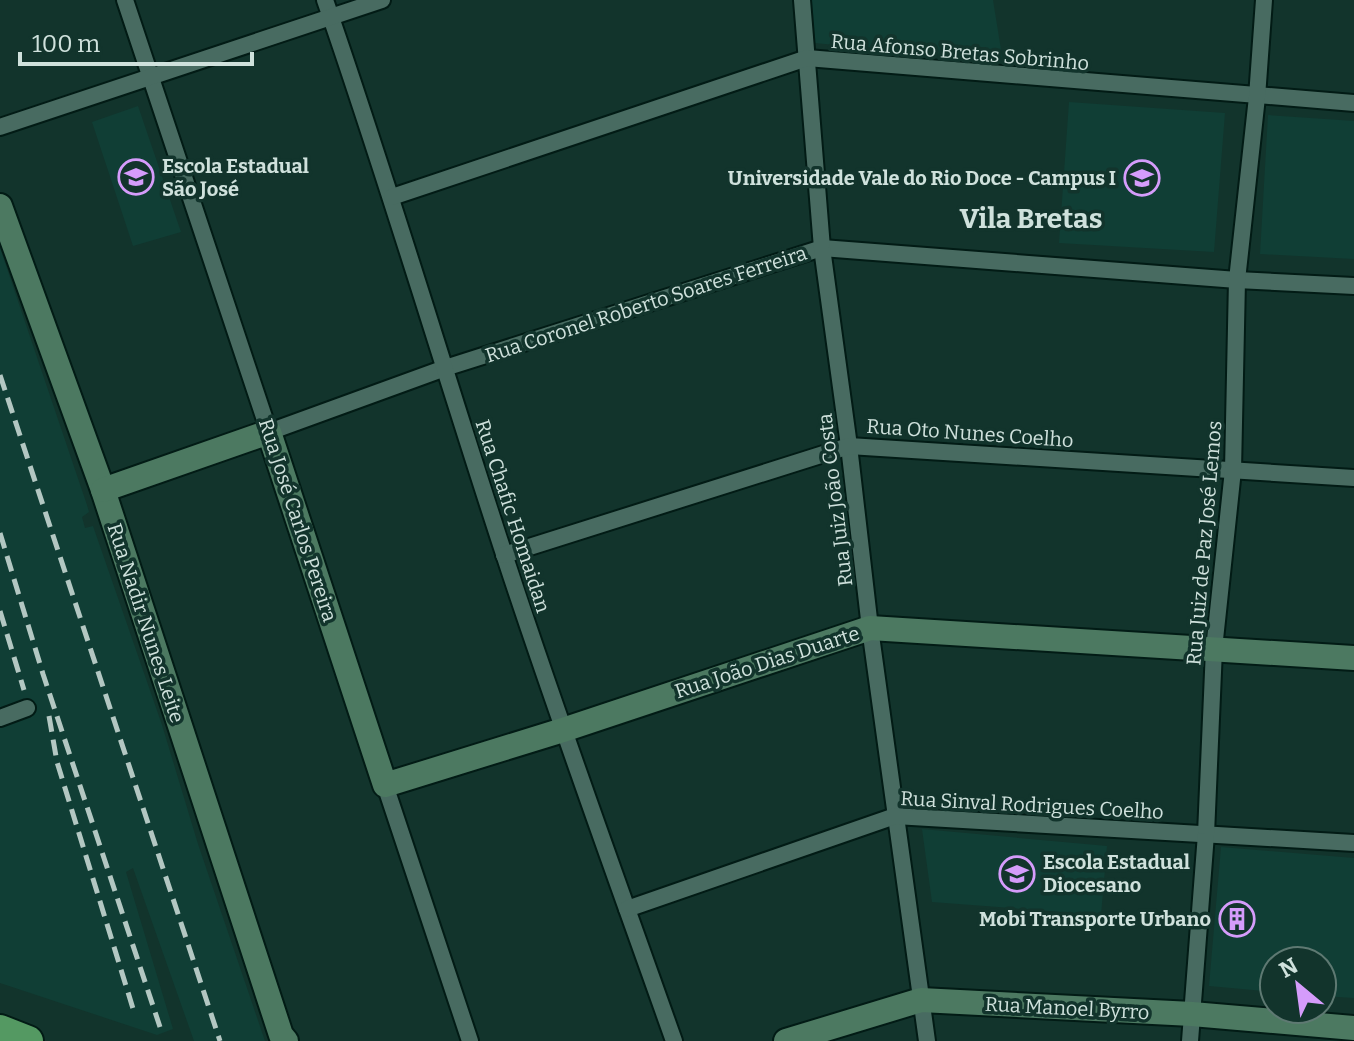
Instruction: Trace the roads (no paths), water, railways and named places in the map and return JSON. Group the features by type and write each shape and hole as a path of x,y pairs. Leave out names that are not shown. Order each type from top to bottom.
{"highway":[{"path":"0,1030 28,1041"}],"street":[{"name":"Rua José Carlos Pereira","path":"125,0 470,1041"},
{"name":"Rua Chafic Homaidan","path":"325,0 392,197 504,555 674,1041"},
{"path":"0,127 382,0"},
{"name":"Rua Juiz João Costa","path":"802,0 822,248 927,1041"},
{"name":"Rua Juiz de Paz José Lemos","path":"1190,1041 1206,834 1214,649 1233,470 1237,280 1264,0"},
{"name":"Rua Afonso Bretas Sobrinho","path":"392,197 807,58 1354,103"},
{"name":"Rua Nadir Nunes Leite","path":"0,206 103,490 273,1011 286,1041"},
{"name":"Rua Coronel Roberto Soares Ferreira","path":"103,490 445,368 822,248 1354,286"},
{"name":"Rua Oto Nunes Coelho","path":"504,555 849,446 1354,478"},
{"name":"Rua João Dias Duarte","path":"385,785 563,730 870,628 1354,658"},
{"path":"0,718 27,708"},
{"name":"Rua Sinval Rodrigues Coelho","path":"627,909 895,816 1354,843"},
{"name":"Rua Manoel Byrro","path":"786,1041 921,1000 1192,1014 1354,1028"}],"railway":[{"path":"0,375 220,1041"},
{"path":"0,533 43,674 160,1027"},
{"path":"0,611 24,690"},
{"path":"49,716 57,762 135,1015"}],"place":[{"name":"Escola Estadual São José","path":"136,177"},
{"name":"Universidade Vale do Rio Doce - Campus I","path":"1142,178"},
{"name":"Escola Estadual Diocesano","path":"1017,874"},
{"name":"Mobi Transporte Urbano","path":"1237,919"}],"district":[{"name":"Vila Bretas","path":"1031,218"}]}
